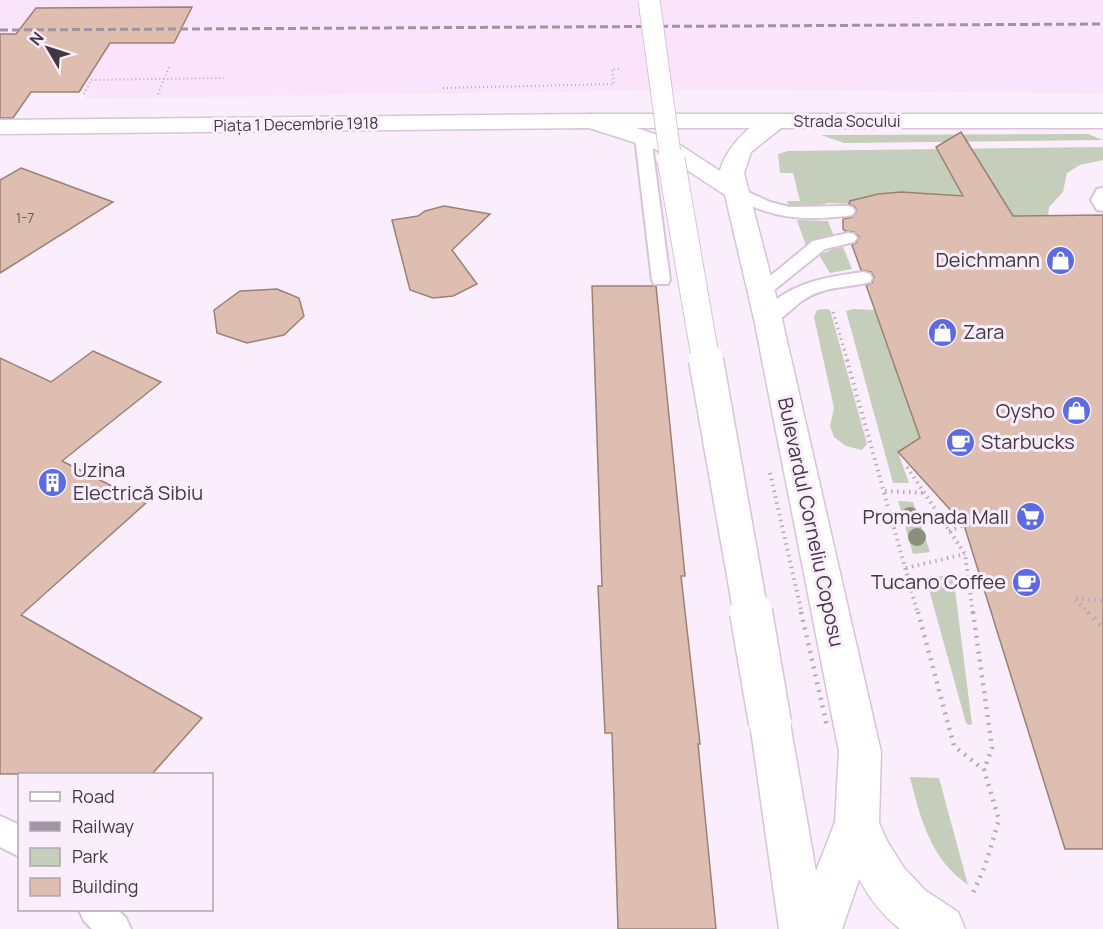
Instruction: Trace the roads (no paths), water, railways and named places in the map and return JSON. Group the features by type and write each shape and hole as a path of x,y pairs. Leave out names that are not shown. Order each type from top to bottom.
{"street":[{"path":"649,0 667,137 770,723 803,929"},
{"path":"591,121 663,144 735,191"},
{"name":"Strada Socului","path":"591,121 1103,121"},
{"name":"Piața 1 Decembrie 1918","path":"0,127 591,121"},
{"name":"Bulevardul Corneliu Coposu","path":"779,122 748,140 737,152 732,173 765,305 860,752 861,787 857,822 818,929"},
{"path":"857,822 870,858 896,897 921,917 956,914"}],"lane":[{"path":"643,137 661,280"},
{"path":"735,191 762,207 786,214 846,211"},
{"path":"1103,193 1100,200 1103,206"},
{"path":"765,305 819,245 849,238"},
{"path":"765,305 824,282 863,278"},
{"path":"0,830 18,842"},
{"path":"97,911 115,929"}],"railway":[{"path":"0,30 1103,24"}],"place":[{"name":"Deichmann","path":"1061,260"},
{"name":"Zara","path":"942,332"},
{"name":"Oysho","path":"1076,411"},
{"name":"Starbucks","path":"960,442"},
{"name":"Uzina Electrică Sibiu","path":"52,482"},
{"name":"Promenada Mall","path":"1030,517"},
{"name":"Tucano Coffee","path":"1027,582"}]}
